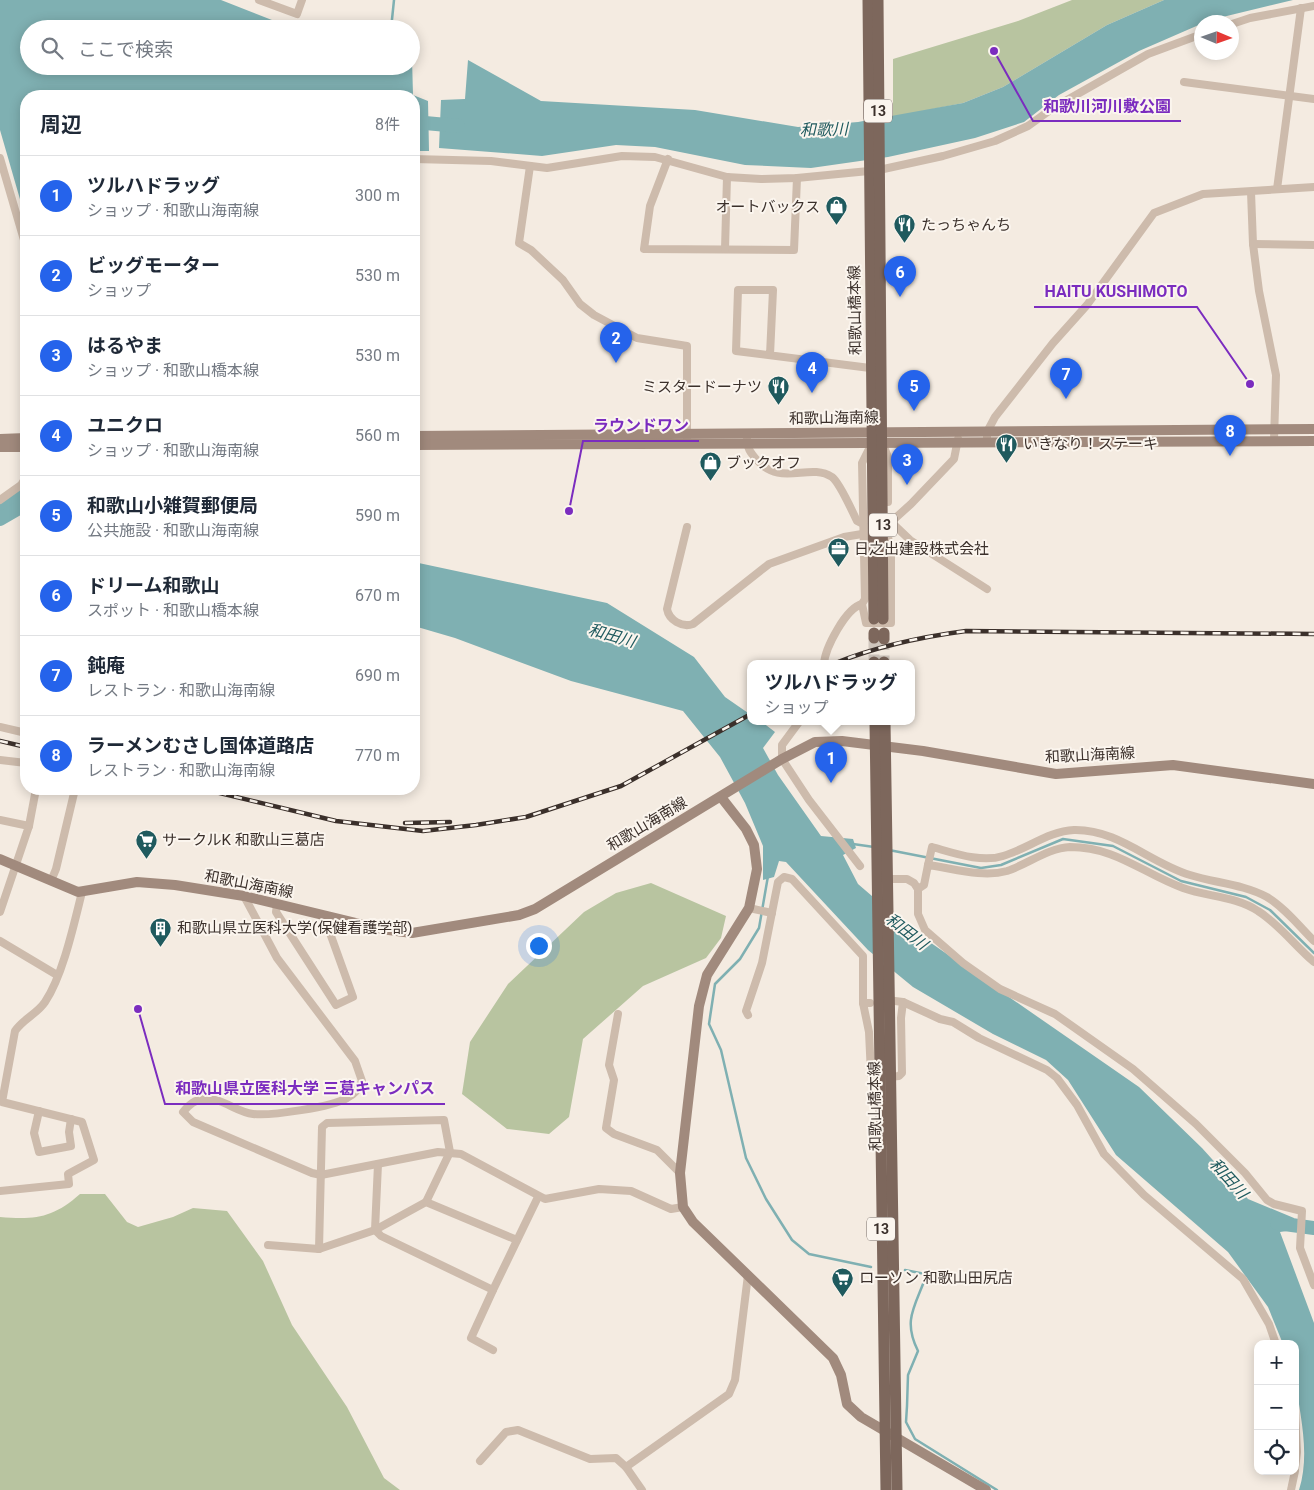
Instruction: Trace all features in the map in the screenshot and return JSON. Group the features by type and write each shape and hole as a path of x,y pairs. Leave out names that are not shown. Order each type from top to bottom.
{"main road":[{"name":"和歌山橋本線","path":"868,0 872,59 874,168 878,619"},
{"name":"和歌山橋本線","path":"872,59 878,0"},
{"name":"和歌山橋本線","path":"874,168 870,368 877,437"},
{"name":"和歌山海南線","path":"420,436 747,439 958,434 987,437 1275,435 1314,429"},
{"name":"和歌山海南線","path":"1275,435 1314,441"},
{"path":"0,438 20,438"},
{"name":"和歌山海南線","path":"420,445 687,439"},
{"path":"0,447 20,447"},
{"name":"和歌山橋本線","path":"876,725 880,746"},
{"name":"和歌山橋本線","path":"884,725 880,746 880,879 883,972 884,1431 886,1490"},
{"name":"和歌山海南線","path":"0,858 51,881 82,892 137,882 175,885 244,896 381,929 412,933 519,915 535,909 780,760 816,742 842,742 950,755 1032,772 1056,774 1173,765 1314,784"},
{"path":"721,797 746,829 754,845 757,869 753,908 707,975 698,1006 680,1173 683,1207 694,1222 833,1358 841,1375 847,1404 861,1418 986,1490"},
{"name":"和歌山橋本線","path":"880,879 887,892 883,972"},
{"name":"和歌山橋本線","path":"884,1077 897,1490"}],"street":[{"path":"259,0 297,14 302,0"},
{"path":"1239,22 1314,6"},
{"path":"1277,188 1302,8"},
{"path":"420,159 490,161 547,168 622,156 668,159 727,177 798,178 874,168 943,156 995,141 1028,126 1060,104 1148,54 1194,37"},
{"path":"1184,82 1314,99"},
{"path":"0,158 20,227"},
{"path":"668,159 650,206 644,249 794,250 798,178"},
{"path":"530,166 519,243 531,250 563,280 580,304 594,316 637,338 687,346 687,439"},
{"path":"725,249 727,177"},
{"path":"987,437 995,417 1053,343 1087,305 1154,212 1203,194 1314,187"},
{"path":"0,193 9,190"},
{"path":"1251,192 1253,244 1259,291 1276,375 1275,435"},
{"path":"1253,244 1314,244"},
{"path":"770,355 773,290 738,290 736,351 870,368"},
{"path":"889,522 911,504 954,458 958,434"},
{"path":"862,604 866,623 891,623 891,556 888,544 888,457 877,437"},
{"path":"824,660 824,654 851,611 856,606 862,604 865,599 862,534 862,463 877,437"},
{"path":"747,439 747,448 764,468 777,473 825,474 834,478 857,521 863,524"},
{"path":"0,500 20,486"},
{"path":"889,522 910,540 987,589"},
{"path":"687,527 667,609 671,618 687,625 693,624 769,564 844,537 862,534"},
{"path":"797,725 782,745 780,760 860,866"},
{"path":"0,727 20,732"},
{"path":"0,760 20,762"},
{"path":"0,912 29,826 35,795"},
{"path":"51,881 56,869 74,795"},
{"path":"0,820 29,826"},
{"path":"918,890 924,885 932,848 990,858 1003,856 1066,831 1101,833 1112,836 1176,870 1245,889 1267,898 1314,942"},
{"path":"928,865 994,873 1006,871 1068,847 1098,849 1128,861 1158,878 1184,888 1233,899 1256,910 1268,918 1314,962"},
{"path":"748,1016 746,1012 758,979 770,912 778,882 784,877 792,879 863,956 871,1074 884,1077 899,1076 902,1072 899,1001 940,1019 953,1022 979,1038 1047,1070 1057,1078 1077,1105 1104,1154 1144,1195 1243,1279 1270,1324 1275,1340"},
{"path":"880,879 907,879 914,883 918,890 918,914 925,930 963,963 1000,989 1055,1014 1133,1069 1196,1124 1246,1173 1267,1200 1274,1204 1302,1210 1300,1248 1314,1285"},
{"path":"0,1191 69,1184 68,1174 94,1160 82,1122 1,1104 2,1081 15,1031 20,1023 46,1001 57,975 82,892"},
{"path":"244,896 277,958 355,1062 362,1081 358,1090 346,1099 282,1114 252,1114 215,1099 203,1099 189,1104 184,1112 193,1122 321,1175 438,1152 450,1152 461,1154 545,1200 580,1191 599,1189 631,1191 671,1209 683,1207"},
{"path":"277,904 276,912 336,1005 353,997 326,922 327,916"},
{"path":"753,908 770,912"},
{"path":"0,941 57,975"},
{"path":"618,1014 609,1065 614,1080 606,1128 614,1134 657,1150 680,1173"},
{"path":"39,1111 34,1133 39,1152 71,1146 69,1132 71,1119"},
{"path":"268,1245 319,1249 375,1230 426,1202 450,1152 444,1120 326,1123 322,1127 319,1249"},
{"path":"378,1164 375,1230 381,1236 493,1290"},
{"path":"493,1350 471,1338 538,1197"},
{"path":"426,1202 517,1240"},
{"path":"626,1467 729,1394 736,1380 748,1275"},
{"path":"480,1461 506,1432 518,1430 590,1459 616,1458 626,1467 642,1490"},
{"path":"1292,1490 1294,1475"}],"green space":[{"path":"1072,0 1164,0 1107,25 1003,87 963,103 893,117 893,59 1018,21"},
{"path":"651,883 726,916 721,938 706,958 643,986 583,1039 569,1117 549,1134 507,1129 462,1094 470,1042 508,984 584,912 616,893"},
{"path":"80,1194 105,1194 127,1222 138,1227 173,1217 193,1208 227,1211 263,1261 292,1325 347,1407 384,1478 400,1490 0,1490 0,1217 23,1218 43,1216 61,1208"}],"water":[{"path":"0,0 221,0 272,20 20,20 20,75 412,75 413,90 20,90 20,199 0,130"},
{"path":"1164,0 1293,0 1231,15 1194,15 1194,27 1139,51 1059,95 1024,122 975,138 888,157 811,168 745,165 655,147 616,145 542,156 439,148 441,100 465,99 468,60 541,101 695,110 798,127 858,122 963,103 1003,87 1107,25"},
{"path":"420,98 428,101 429,151 420,151"},
{"path":"20,489 20,507 0,519 0,504"},
{"name":"和田川","path":"420,563 607,603 694,657 725,697 747,712 747,725 766,725 775,732 763,748 778,775 821,836 853,839 856,848 843,855 858,884 908,927 1139,1087 1202,1148 1248,1199 1294,1218 1294,1230 1280,1232 1314,1323 1314,1490 1299,1490 1304,1461 1304,1447 1299,1404 1299,1340 1281,1340 1268,1307 1228,1252 1116,1155 1068,1080 1046,1060 993,1034 913,987 868,950 786,862 779,861 774,877 763,880 763,846 745,803 720,757 683,711 571,681 455,638 420,628"}],"waterway":[{"path":"392,20 394,0"},
{"name":"和歌川","path":"420,123 458,126"},
{"path":"0,519 20,507"},
{"path":"889,850 981,868 1001,865 1063,839 1113,846 1181,881 1246,897 1270,910 1314,953"},
{"path":"853,844 874,847"},
{"path":"768,876 759,928 740,959 715,984 709,1024 721,1050 746,1158 766,1199 792,1240 809,1254 871,1267"},
{"path":"1277,1223 1314,1228"},
{"path":"905,1270 925,1274 925,1279 912,1315 911,1331 918,1351 908,1375 906,1422 915,1439 997,1490"}],"tunnel":[{"path":"874,638 874,660"},
{"path":"884,639 884,660"}],"railway":[{"path":"844,660 899,643 966,631 1314,634"},
{"path":"228,795 336,821 423,831 476,825 526,817 621,786 747,716"},
{"path":"0,741 20,746"},
{"path":"405,823 450,822"}],"place":[{"name":"和歌川河川敷公園","path":"994,51"},
{"name":"オートバックス","path":"836,226"},
{"name":"たっちゃんち","path":"905,244"},
{"name":"ドリーム和歌山","path":"900,297"},
{"name":"ビッグモーター","path":"616,363"},
{"name":"HAITU KUSHIMOTO","path":"1250,384"},
{"name":"ユニクロ","path":"812,393"},
{"name":"鈍庵","path":"1066,399"},
{"name":"ミスタードーナツ","path":"778,406"},
{"name":"和歌山小雑賀郵便局","path":"914,411"},
{"name":"ラーメンむさし国体道路店","path":"1230,456"},
{"name":"いきなり！ステーキ","path":"1007,463"},
{"name":"ブックオフ","path":"710,482"},
{"name":"はるやま","path":"907,485"},
{"name":"ラウンドワン","path":"569,511"},
{"name":"日之出建設株式会社","path":"838,568"},
{"name":"ツルハドラッグ","path":"831,783"},
{"name":"サークルK 和歌山三葛店","path":"146,859"},
{"name":"和歌山県立医科大学(保健看護学部)","path":"161,947"},
{"name":"和歌山県立医科大学 三葛キャンパス","path":"138,1009"},
{"name":"ローソン 和歌山田尻店","path":"843,1297"}]}
